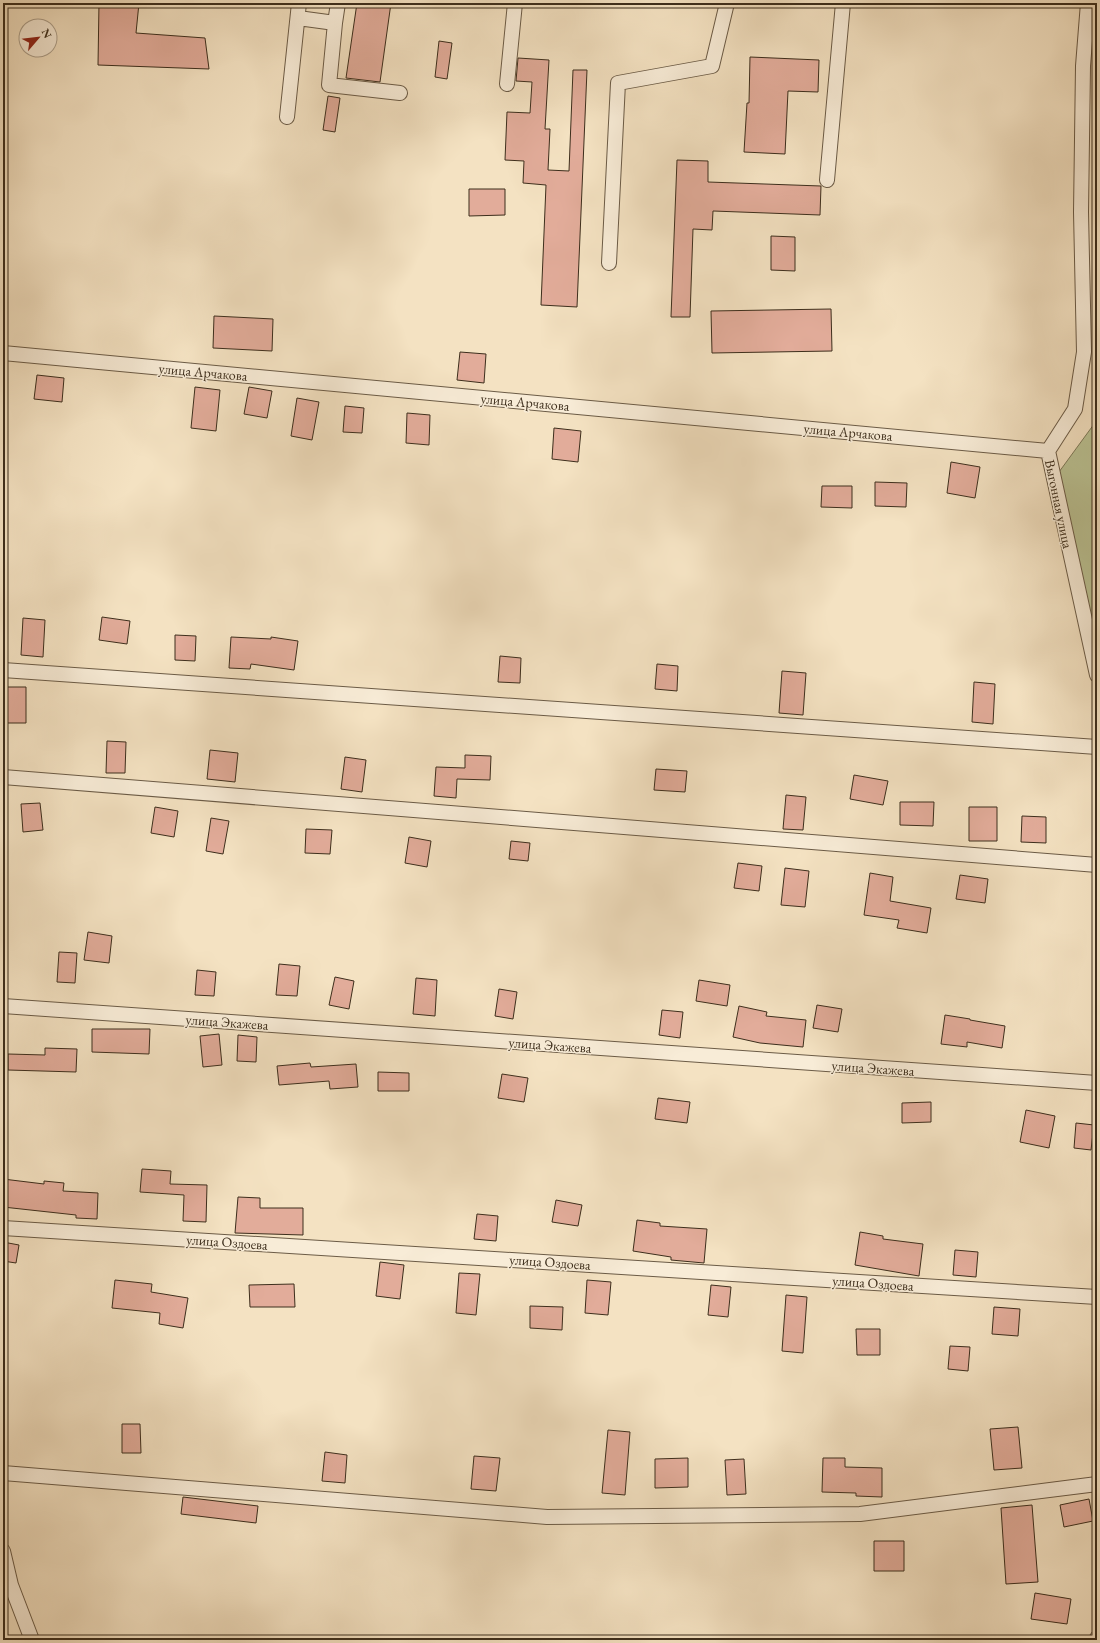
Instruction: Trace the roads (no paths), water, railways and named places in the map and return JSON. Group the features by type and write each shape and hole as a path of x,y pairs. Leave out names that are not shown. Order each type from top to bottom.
{"street":[{"path":"287,117 299,3"},
{"path":"338,3 329,85 400,93"},
{"path":"507,84 515,3"},
{"path":"609,263 618,83 712,66 727,3"},
{"path":"827,180 843,3"},
{"name":"Выгонная улица","path":"1088,3 1082,89 1081,212 1084,352 1075,409 1048,451 1097,675"},
{"path":"298,18 335,23"},
{"name":"улица Арчакова","path":"3,354 1048,451"},
{"path":"3,670 1097,747"},
{"path":"3,777 1097,865"},
{"name":"улица Экажева","path":"3,1006 1097,1083"},
{"name":"улица Оздоева","path":"3,1228 1097,1297"},
{"path":"3,1473 547,1517 860,1514 1097,1484"},
{"path":"3,1551 11,1585 32,1640"}]}
